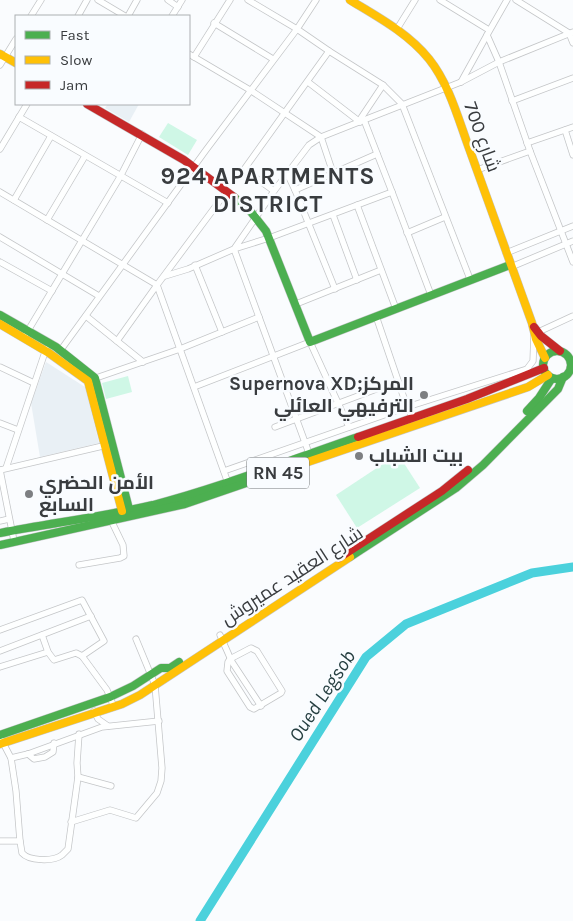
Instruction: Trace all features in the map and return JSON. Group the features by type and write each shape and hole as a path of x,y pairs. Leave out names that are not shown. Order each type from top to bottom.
{"main road":[{"name":"شارع 700","path":"350,0 397,29 415,44 428,58 446,88 536,333"},
{"path":"3,55 15,63"},
{"path":"89,105 142,134 194,167 227,191 256,218 269,238 310,342 470,279 510,266"},
{"path":"0,315 92,379"},
{"path":"0,324 26,334"},
{"path":"536,333 568,357 571,366 569,375 548,374 545,358 538,346 536,333"},
{"path":"47,347 60,351 92,379 126,510"},
{"path":"545,358 550,353 573,350"},
{"name":"شارع العقيد عميروش","path":"306,582 461,476 481,459 537,400 548,374"},
{"name":"RN 45","path":"311,457 528,387 548,374"},
{"name":"RN 45","path":"0,533 185,504 229,486 510,383 548,374"},
{"name":"شارع العقيد عميروش","path":"1,739 110,697 133,686 161,668 170,668 456,488 483,465 558,389 569,375"},
{"path":"528,387 534,391 537,400"},
{"name":"RN 45","path":"0,544 110,517 126,510 229,486"},
{"name":"شارع العقيد عميروش","path":"1,739 96,716 155,685 221,637"}],"street":[{"path":"32,15 41,0"},
{"path":"79,15 87,0"},
{"path":"98,0 125,15"},
{"path":"128,15 137,0"},
{"path":"168,0 178,7"},
{"path":"173,15 182,0"},
{"path":"230,0 192,56 250,90 321,137 333,173"},
{"path":"248,0 297,29 383,85 402,104 444,217 470,279"},
{"path":"60,351 250,90 297,29 316,0"},
{"path":"397,29 415,0"},
{"path":"440,0 488,33 527,143 573,262"},
{"path":"461,82 507,0"},
{"path":"516,0 571,33 573,42"},
{"path":"214,23 273,59"},
{"path":"234,249 287,173 309,145 321,137 461,82 499,62 571,33"},
{"path":"0,65 3,55 15,40"},
{"path":"274,191 245,169 329,51"},
{"path":"512,101 573,78"},
{"path":"308,82 361,121 377,154 431,295"},
{"path":"361,121 383,85"},
{"path":"0,149 26,105"},
{"path":"19,118 168,203"},
{"path":"527,143 573,127"},
{"path":"564,130 573,155"},
{"path":"26,334 120,177 142,134"},
{"path":"14,200 51,136"},
{"path":"477,170 530,151"},
{"path":"294,190 377,154"},
{"path":"47,220 85,156"},
{"path":"287,173 335,288"},
{"path":"117,341 227,191"},
{"path":"0,192 157,285 229,486"},
{"path":"165,276 392,192"},
{"path":"358,205 396,309"},
{"path":"333,215 357,280"},
{"path":"407,233 444,217"},
{"path":"506,253 573,226"},
{"path":"0,238 99,296"},
{"path":"510,266 573,241"},
{"path":"234,249 311,457"},
{"path":"0,262 52,291"},
{"path":"196,265 222,332"},
{"path":"296,304 381,270"},
{"path":"86,316 143,362"},
{"path":"376,316 407,407 413,418"},
{"path":"224,470 407,407 527,369 533,360 536,333 573,316"},
{"path":"92,379 180,349 259,317"},
{"path":"194,387 310,342 349,427"},
{"path":"14,542 2,469 18,430 47,347"},
{"path":"0,376 2,368 34,383"},
{"path":"275,427 398,381"},
{"path":"0,423 18,430"},
{"path":"2,469 108,445"},
{"path":"79,565 124,556 123,545 110,517"},
{"path":"0,521 9,519"},
{"path":"0,630 82,600 104,641 82,656"},
{"path":"0,651 91,616"},
{"path":"42,635 48,652 54,660 76,653 82,656 107,690 114,707"},
{"path":"221,637 230,659 261,706"},
{"path":"72,822 110,810 135,818 138,817 157,793 162,768 155,685 136,640"},
{"path":"249,649 257,651 282,692 261,706 254,709 250,707 230,677 227,666 230,659 249,649"},
{"path":"0,667 48,652"},
{"path":"90,704 96,716 108,726"},
{"path":"95,729 96,716"},
{"path":"11,758 28,754 95,729 159,721"},
{"path":"1,739 11,758 22,853 28,858 47,859 59,857 68,849 78,776 79,734"},
{"path":"28,754 34,759 45,757 53,752 54,743"},
{"path":"78,776 111,786"},
{"path":"0,841 20,841"}],"shaded area":[{"path":"107,105 138,105 129,122 105,108"},
{"path":"46,362 85,387 99,443 40,457 31,403"}],"green space":[{"path":"168,123 197,140 188,155 159,137"},
{"path":"128,376 132,392 106,399 102,383"},
{"path":"398,454 420,488 357,528 336,495"}],"waterway":[{"name":"Oued Legsob","path":"200,921 366,657 406,624 532,573 573,567"}],"traffic: fast":[{"path":"234,197 251,212 266,231 310,342 510,265"},
{"path":"0,315 56,347 95,378 129,509"},
{"path":"557,351 567,355 571,365 567,375 557,379 547,375 543,365 547,355 557,351"},
{"path":"350,557 456,488 483,465 558,389 563,377"},
{"path":"527,411 539,398 552,378"},
{"path":"0,533 153,505 230,482 358,437"},
{"path":"0,545 185,504 252,481"},
{"path":"0,735 110,697 133,686 161,668 170,668 179,662"}],"traffic: slow":[{"path":"350,0 412,41 429,59 448,90 532,323 536,339 545,358"},
{"path":"0,54 15,62"},
{"path":"0,324 49,353 88,381 122,511"},
{"path":"252,481 528,387 548,375"},
{"path":"0,744 122,704 140,695 350,557"}],"traffic: jam":[{"path":"89,105 184,160 234,197"},
{"path":"534,327 541,336 560,351"},
{"path":"358,437 467,399 544,368"},
{"path":"339,558 442,491 468,470"}],"place":[{"name":"Supernova XD;المركز الترفيهي العائلي","path":"424,395"},
{"name":"بيت الشباب","path":"359,456"},
{"name":"الأمن الحضري السابع","path":"29,494"}],"district":[{"name":"924 APARTMENTS DISTRICT","path":"268,190"}]}
